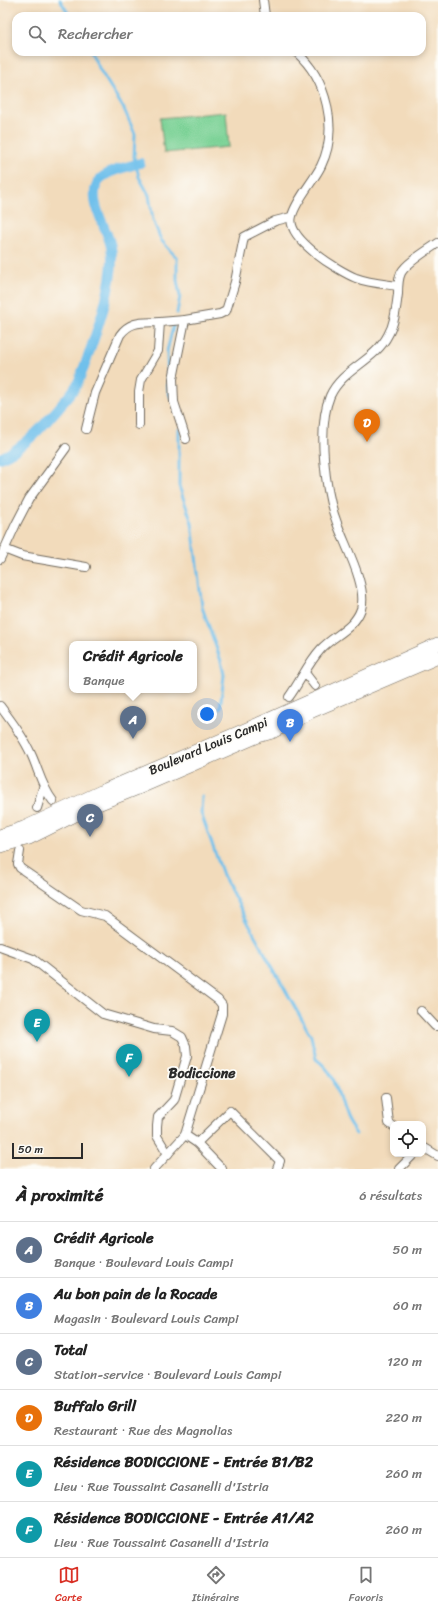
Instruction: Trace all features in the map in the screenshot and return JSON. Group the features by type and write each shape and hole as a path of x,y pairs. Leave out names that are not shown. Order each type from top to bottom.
{"main road":[{"name":"Boulevard Louis Campi","path":"0,836 24,828 103,791 275,717 438,644"},
{"name":"Boulevard Louis Campi","path":"0,846 29,838 93,806 258,736 272,732 312,711 438,657"}],"street":[{"path":"263,0 264,12"},
{"path":"301,56 307,61 322,88 329,113 330,132 327,152 321,167 291,217 292,229 298,238 334,267 358,279 398,286"},
{"path":"86,429 95,394 120,335 125,328 133,324 185,320 220,314 226,311 235,282 244,237 275,221 291,217"},
{"path":"289,697 321,649 344,632 355,620 361,609 363,593 359,579 336,522 330,501 323,447 325,412 330,395 338,382 379,349 389,334 396,310 398,286 401,274 404,269 438,243"},
{"path":"185,320 173,379 174,402 186,439"},
{"path":"139,426 139,392 141,380 158,351 160,322"},
{"path":"0,559 29,499 66,448"},
{"path":"4,549 22,556 86,567"},
{"path":"305,672 315,686"},
{"path":"0,706 24,740 32,756 43,788 53,801"},
{"path":"37,808 43,788"},
{"path":"20,851 18,864 20,868 81,910 105,916 218,1000 222,1005 222,1014 185,1135 154,1169"},
{"path":"0,947 33,959 103,1014 154,1028 172,1031 182,1037 186,1046 187,1056 174,1100 158,1117 157,1136 168,1154"},
{"path":"421,1011 435,1026 438,1026"},
{"path":"386,1098 388,1123 390,1124"},
{"path":"197,1143 230,1112 280,1162 277,1169"},
{"path":"185,1135 197,1143 222,1169"},
{"path":"426,1149 438,1156"},
{"path":"399,1169 411,1157"}],"green space":[{"path":"226,112 229,147 164,153 160,118"}],"waterway":[{"path":"60,0 68,12"},
{"path":"93,56 124,109 135,134 134,157 139,177 149,195 153,220 161,240 177,258 177,280 180,296 177,313"},
{"path":"0,458 18,448 34,435 69,396 79,381 99,324 111,275 111,247 95,201 96,186 102,177 121,168 140,163"},
{"path":"171,398 168,390 167,351 174,323"},
{"path":"179,429 179,486 192,523 202,607 221,661 224,675 220,709"},
{"path":"202,797 201,813 223,875 311,1036 316,1059 329,1071 335,1084 346,1118 356,1134"}],"place":[{"name":"Buffalo Grill","path":"367,442"},
{"name":"Crédit Agricole","path":"133,739"},
{"name":"Au bon pain de la Rocade","path":"290,742"},
{"name":"Total","path":"90,837"},
{"name":"Résidence BODICCIONE - Entrée B1/B2","path":"37,1042"},
{"name":"Résidence BODICCIONE - Entrée A1/A2","path":"129,1077"}],"district":[{"name":"Bodiccione","path":"202,1073"}]}
